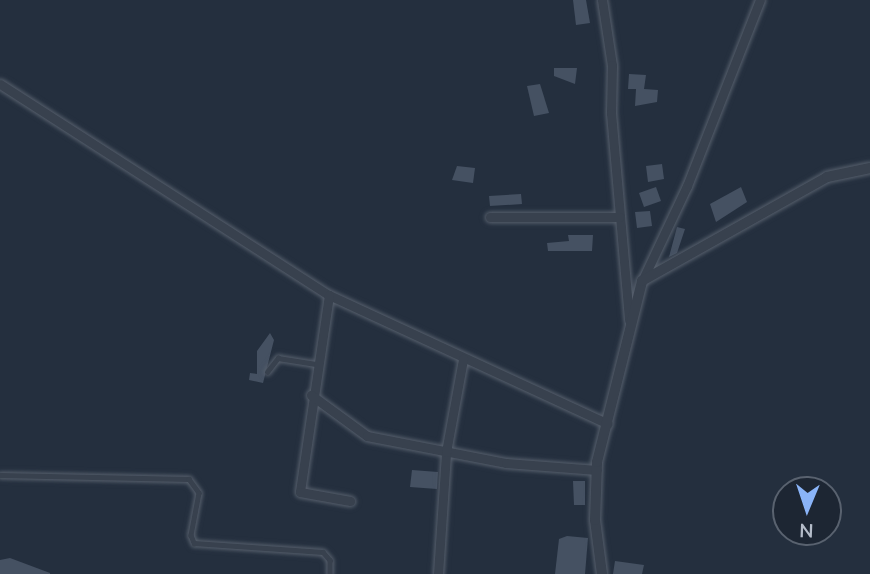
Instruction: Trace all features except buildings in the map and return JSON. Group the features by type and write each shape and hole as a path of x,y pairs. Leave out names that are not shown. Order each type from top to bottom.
{"street":[{"path":"602,0 612,65 620,217 629,320"},
{"path":"602,574 595,520 597,470 629,320 642,281 687,186 760,0"},
{"path":"0,84 329,295 608,424"},
{"path":"642,281 827,177 870,168"},
{"path":"490,217 620,217"},
{"path":"329,295 316,364 300,492 350,500"},
{"path":"438,574 446,452 463,359"},
{"path":"312,395 367,436 446,452 597,470"}],"lane":[{"path":"267,372 278,358 316,364"},
{"path":"0,475 189,479 199,493 191,535 194,543 323,552 330,560 330,574"}]}
